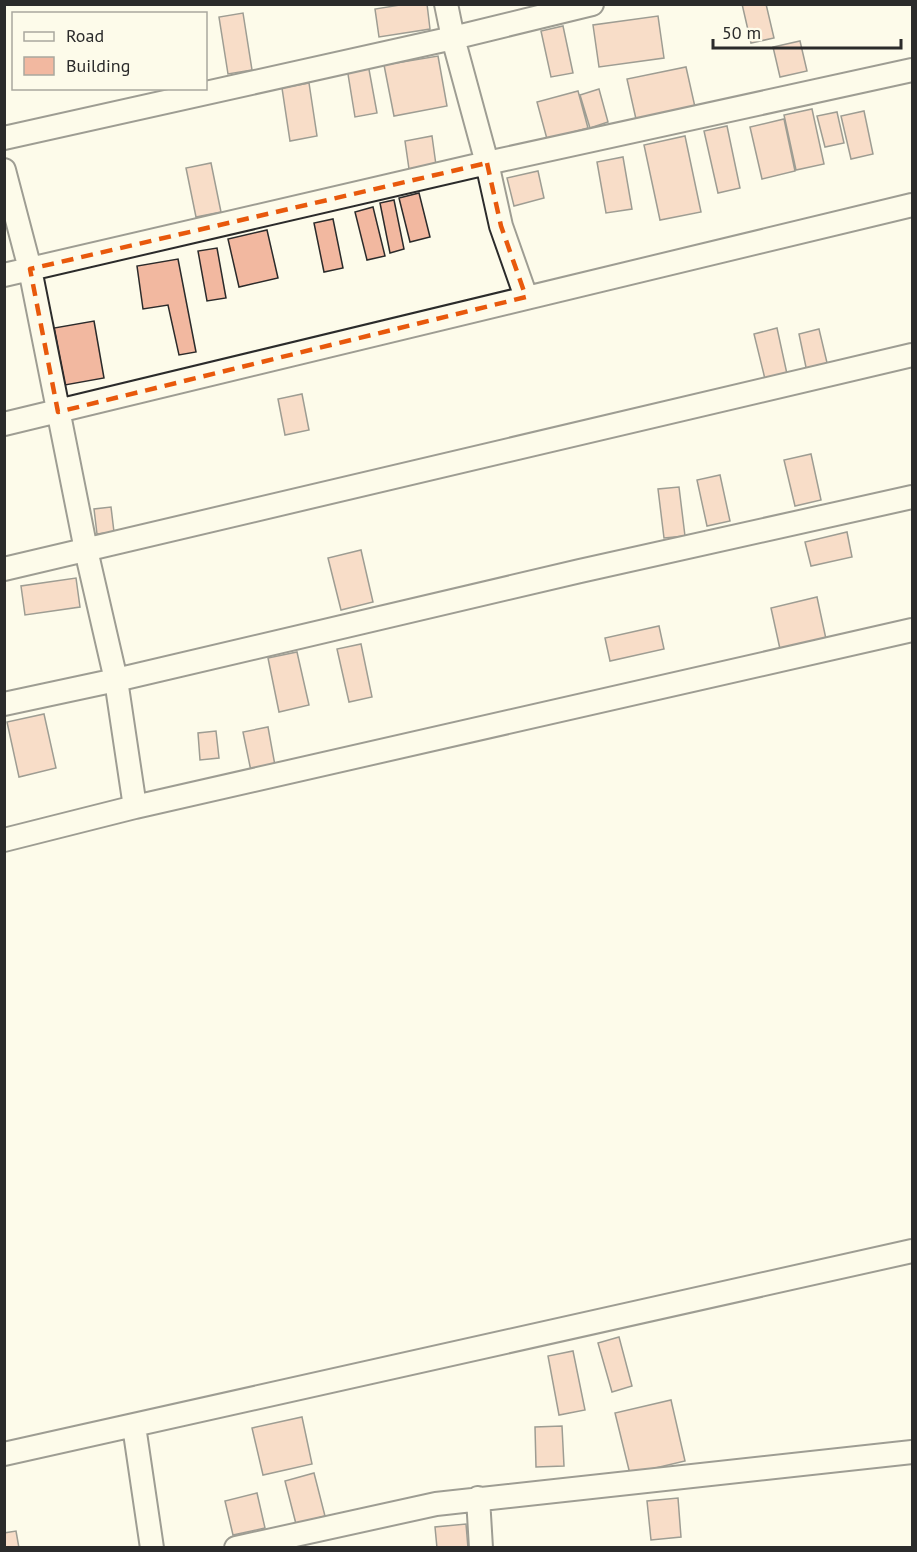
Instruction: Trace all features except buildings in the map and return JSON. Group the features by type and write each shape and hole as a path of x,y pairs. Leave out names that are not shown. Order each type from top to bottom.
{"street":[{"path":"446,4 501,226 526,297"},
{"path":"4,138 453,38 592,4"},
{"path":"4,275 487,164 912,70"},
{"path":"4,170 30,268 86,550 116,680 135,807"},
{"path":"4,424 912,205"},
{"path":"4,569 912,355"},
{"path":"4,704 912,497"},
{"path":"4,840 135,807 912,630"},
{"path":"4,1454 912,1251"},
{"path":"134,1426 152,1548"},
{"path":"236,1548 436,1504 478,1498 912,1452"},
{"path":"478,1498 481,1548"}],"highlighted area":[{"path":"487,163 501,226 526,297 58,412 30,269"}]}
